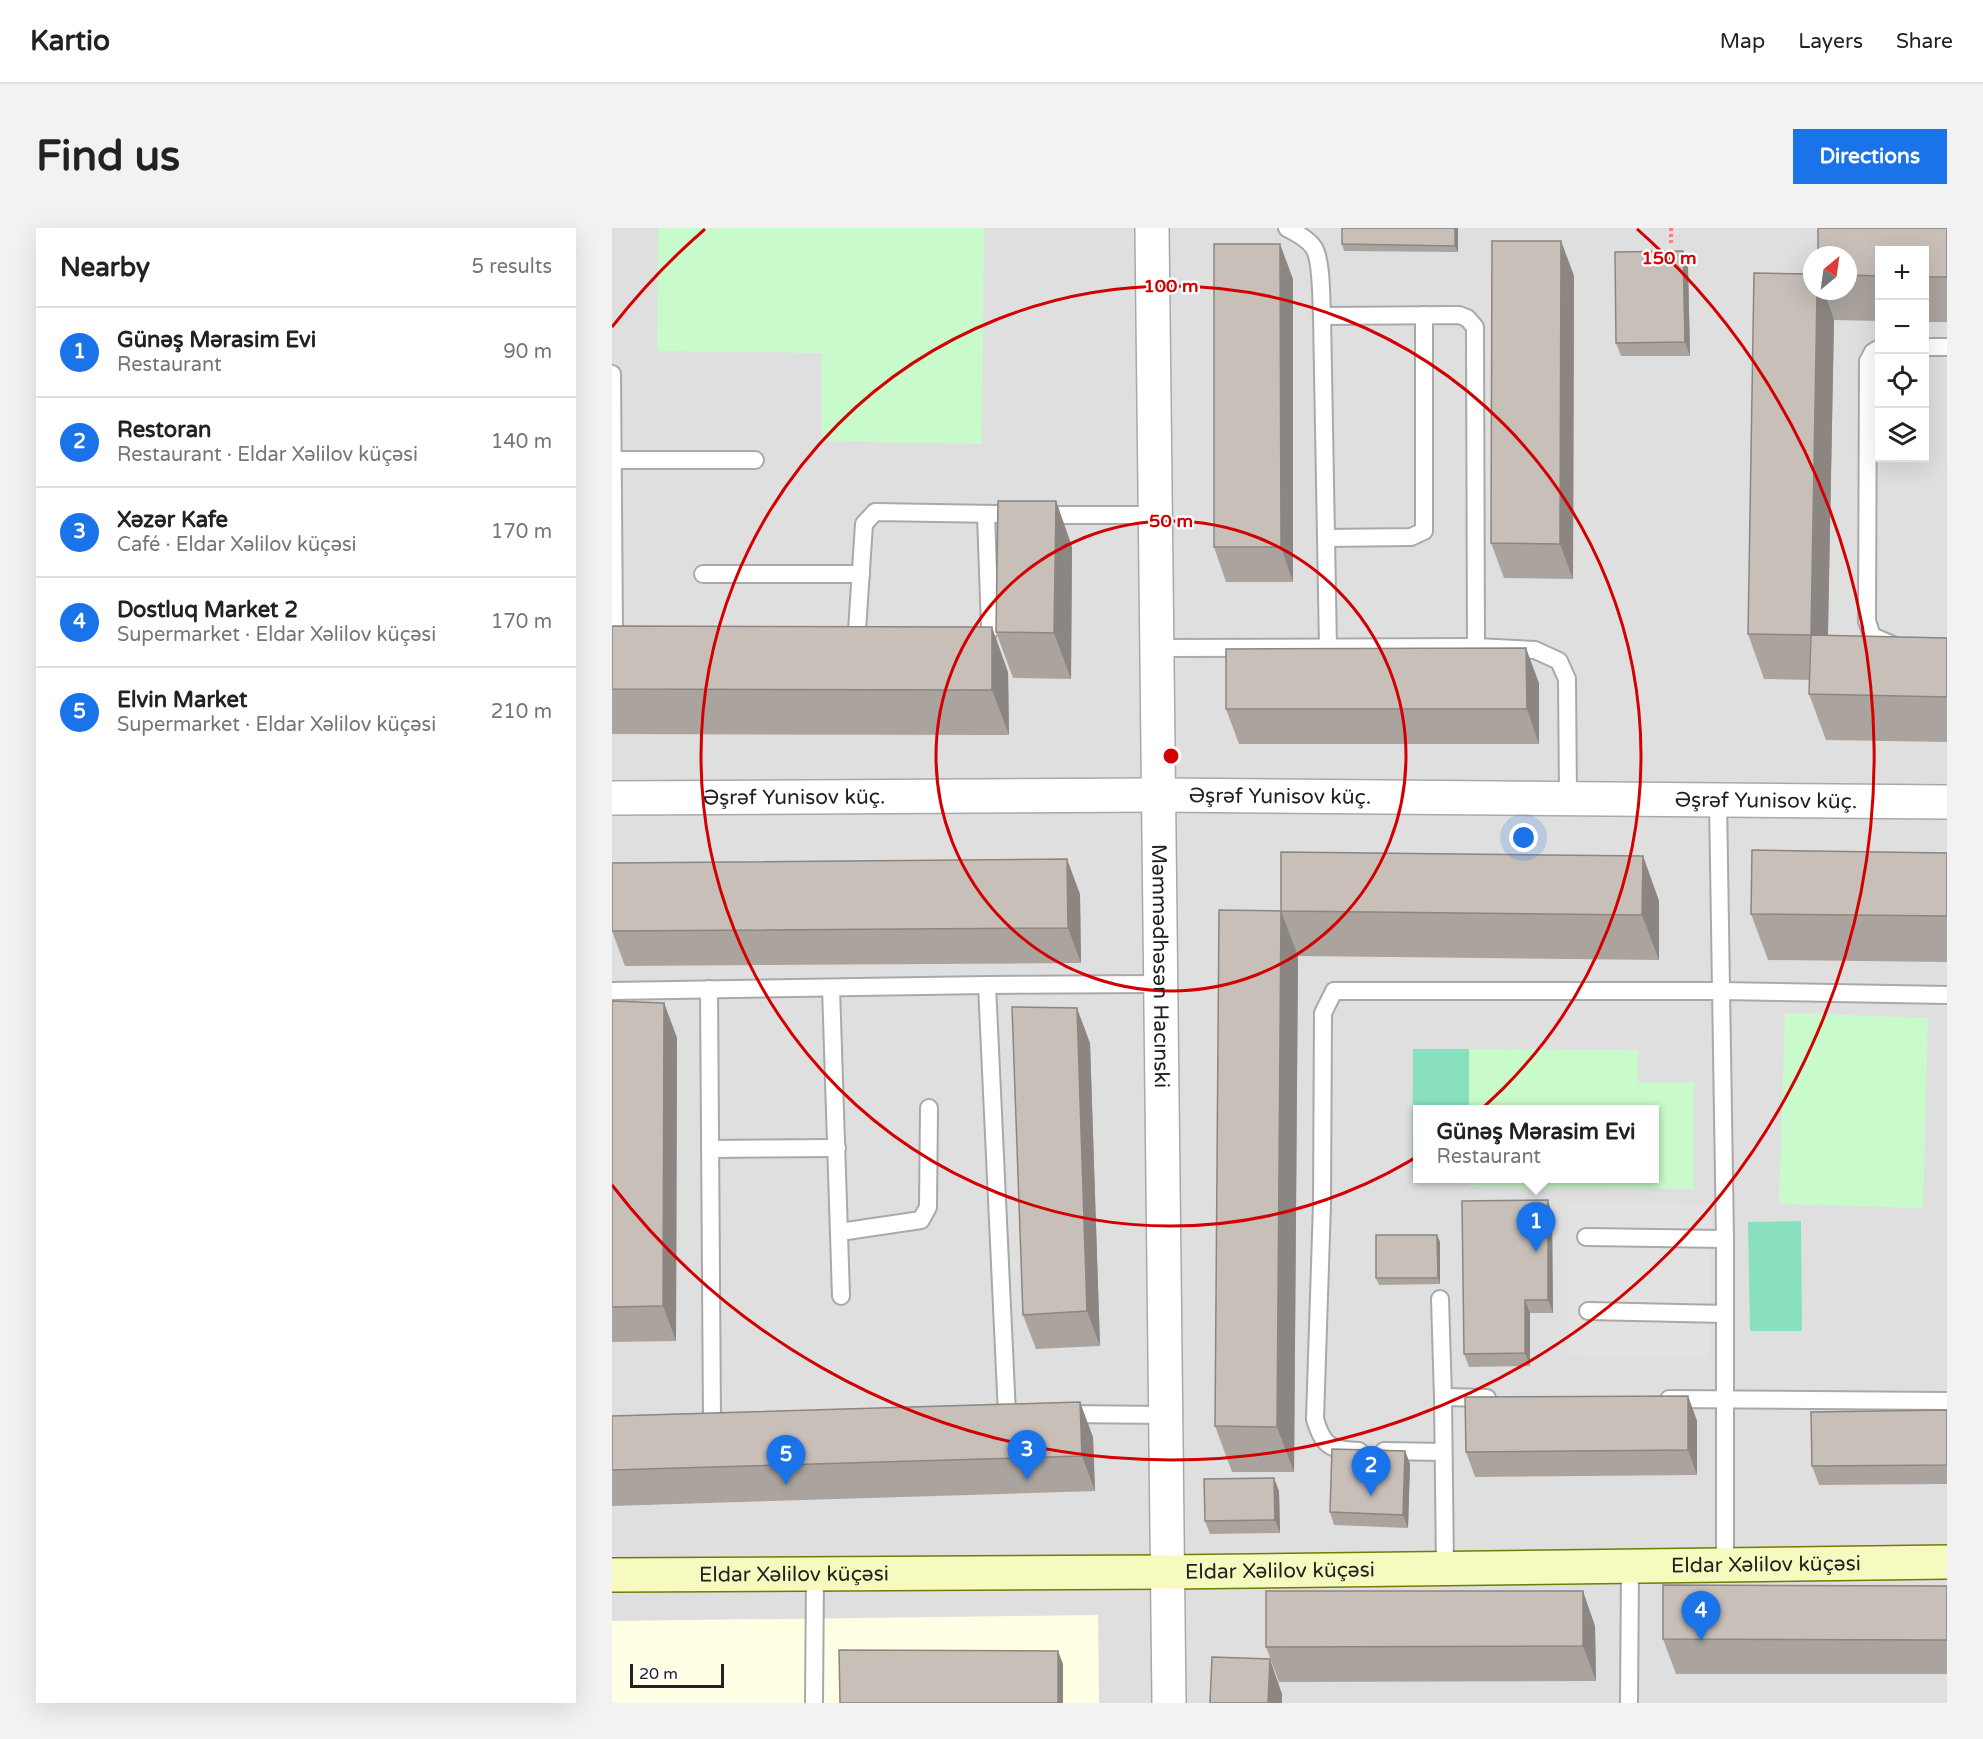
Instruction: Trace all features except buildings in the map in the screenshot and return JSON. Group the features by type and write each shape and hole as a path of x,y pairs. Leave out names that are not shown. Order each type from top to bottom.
{"street":[{"name":"Məmmədhəsən Hacınski","path":"1152,228 1169,1703"},
{"name":"Əşrəf Yunisov küç.","path":"612,798 1159,795 1947,802"},
{"name":"Eldar Xəlilov küçəsi","path":"612,1575 1168,1572 1947,1562"}],"lane":[{"path":"1287,228 1314,249 1320,272 1328,648"},
{"path":"1326,538 1411,537 1424,531 1424,315"},
{"path":"1322,316 1459,315 1467,318 1475,327 1476,648"},
{"path":"1929,347 1947,347"},
{"path":"1875,351 1868,362 1867,621 1872,636 1892,645 1914,646"},
{"path":"612,374 614,632 621,644 632,649 644,648"},
{"path":"613,460 756,460"},
{"path":"856,646 864,524 875,512 1155,515"},
{"path":"962,645 974,645 984,640 990,629 986,514"},
{"path":"704,574 861,574"},
{"path":"1157,648 1535,650 1559,661 1567,679 1568,797"},
{"path":"1718,800 1725,1239 1725,1566"},
{"path":"612,991 1161,984"},
{"path":"987,985 1007,1414"},
{"path":"831,988 841,1296"},
{"path":"709,989 712,1420"},
{"path":"1443,1452 1338,1450 1321,1438 1315,1419 1322,1204 1323,1012 1334,990 1720,991 1947,995"},
{"path":"840,1232 921,1220 928,1207 929,1108"},
{"path":"710,1149 837,1148"},
{"path":"1586,1237 1725,1239"},
{"path":"1440,1299 1445,1569"},
{"path":"1588,1311 1725,1314"},
{"path":"1443,1397 1501,1398"},
{"path":"1654,1399 1947,1401"},
{"path":"1041,1414 1166,1414"},
{"path":"1630,1567 1629,1703 1635,1703"},
{"path":"814,1574 814,1703"}],"path":[{"path":"1671,228 1671,243"}],"shaded area":[{"path":"612,228 1947,228 1947,1703 612,1703"},
{"path":"1569,1203 1711,1204 1709,1358 1569,1356"},
{"path":"1098,1615 1099,1703 612,1703 612,1621"}],"green space":[{"path":"658,228 984,228 982,444 822,441 822,353 657,351"},
{"path":"1785,1013 1928,1018 1923,1208 1779,1204"},
{"path":"1413,1049 1469,1049 1469,1105 1413,1105 1412,1168"},
{"path":"1469,1049 1638,1050 1638,1082 1694,1082 1694,1189 1469,1187 1469,1183 1659,1183 1659,1105 1469,1105"},
{"path":"1801,1221 1802,1331 1750,1331 1748,1222"}],"place":[{"name":"Günəş Mərasim Evi","path":"1536,1252"},
{"name":"Xəzər Kafe","path":"1027,1480"},
{"name":"Elvin Market","path":"786,1485"},
{"name":"Restoran","path":"1371,1496"},
{"name":"Dostluq Market 2","path":"1701,1641"}]}
